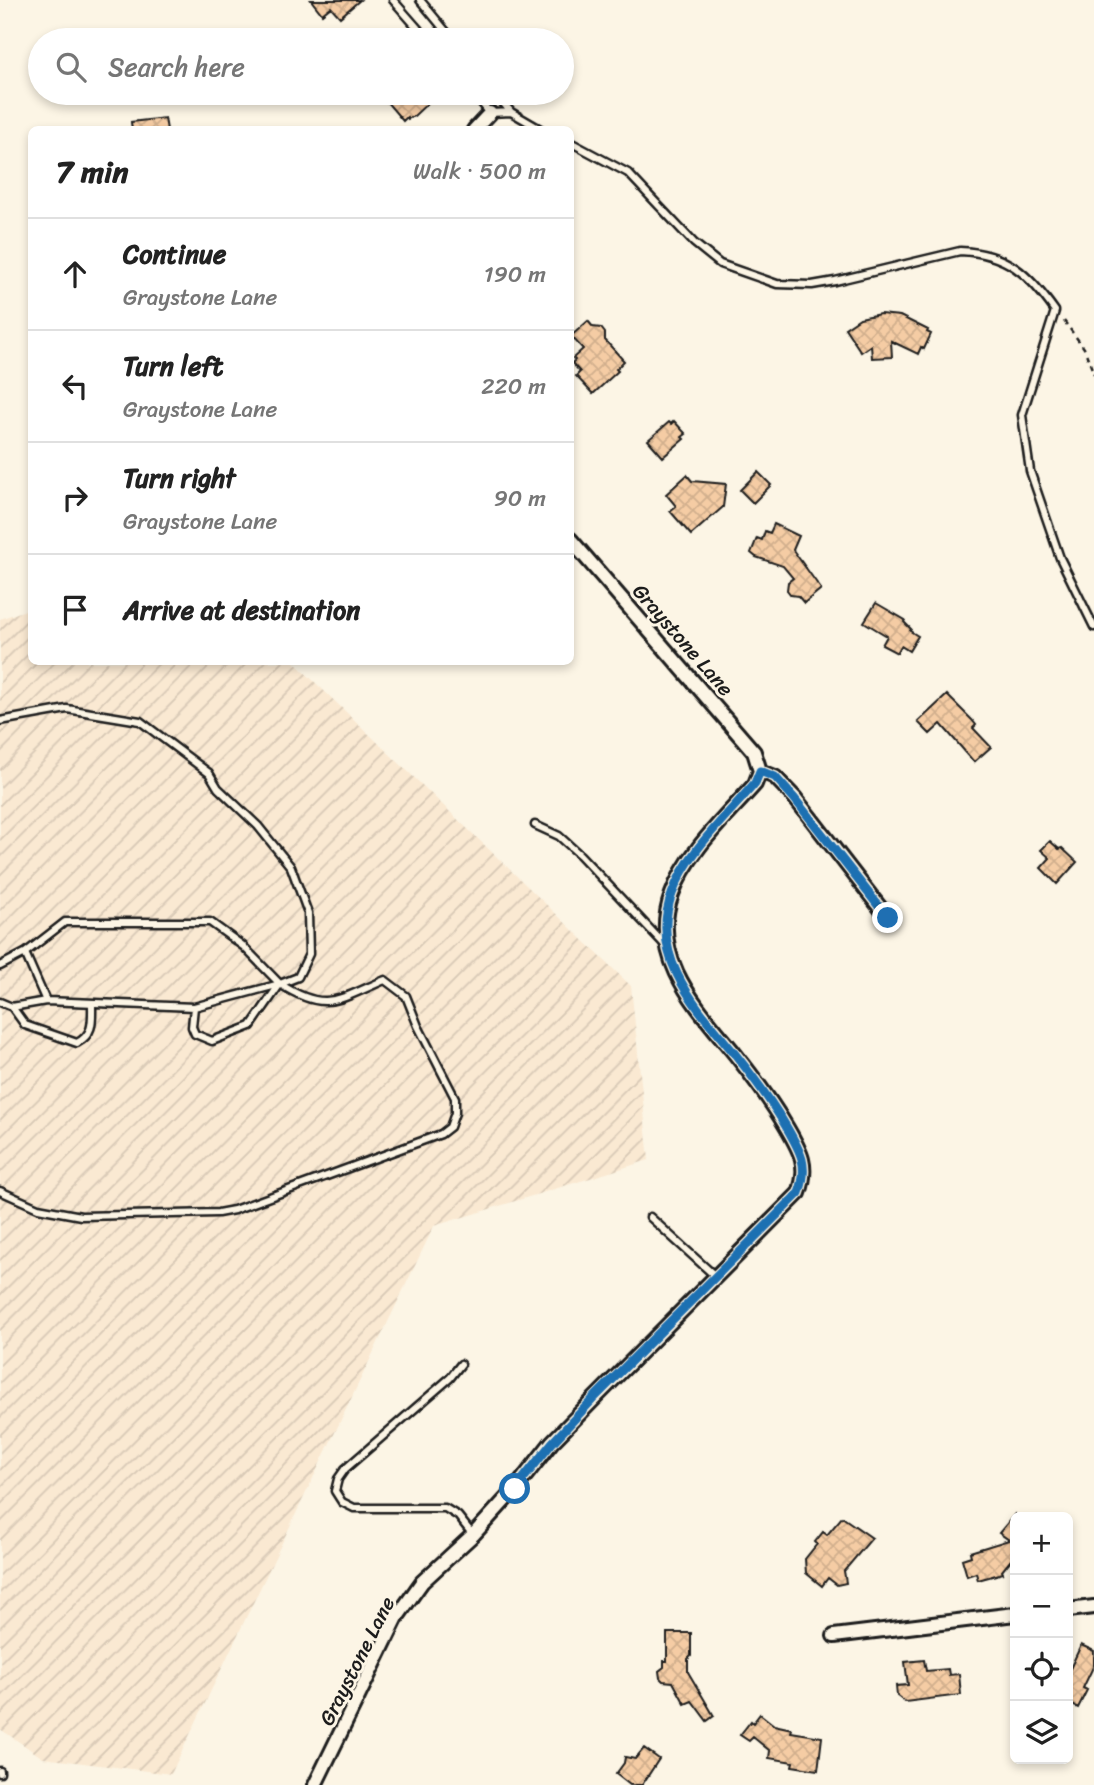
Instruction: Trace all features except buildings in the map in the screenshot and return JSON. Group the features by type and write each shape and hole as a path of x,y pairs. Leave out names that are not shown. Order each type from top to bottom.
{"street":[{"path":"478,126 490,113"},
{"name":"Graystone Lane","path":"315,1785 397,1617 422,1582 473,1535 561,1434 799,1193 805,1169 797,1146 764,1092 688,994 671,961 667,946 667,911 671,894 689,860 755,783 760,771 754,752 574,544"},
{"name":"Graystone Lane","path":"760,771 775,777 794,798 888,918"},
{"path":"1073,1609 1094,1607"},
{"path":"834,1636 1010,1615"}],"lane":[{"path":"393,0 418,28"},
{"path":"420,0 443,28"},
{"path":"483,105 490,113 511,112"},
{"path":"505,105 511,112 535,126"},
{"path":"574,144 628,173 694,243 720,264 778,284 812,285 960,251 979,252 1001,259 1021,271 1037,286 1055,311 1022,415 1030,471 1060,558 1094,626"},
{"path":"0,722 67,709 140,721 209,774 218,788 258,826 291,867 308,913 309,954 298,977 280,984 194,1007 46,1001 12,1007"},
{"path":"535,825 559,836 580,855 667,946"},
{"path":"0,965 25,953 65,922 210,922 243,946 280,984 314,1002 331,1003 385,981 406,996 418,1027 455,1098 455,1113 450,1127 440,1134 234,1210 218,1213 81,1216 38,1208 0,1191"},
{"path":"25,953 46,1001"},
{"path":"194,1007 192,1027 195,1034 212,1041 251,1026 280,984"},
{"path":"0,1002 12,1007 25,1025 78,1042 87,1038 92,1027 92,1004"},
{"path":"650,1217 717,1277"},
{"path":"461,1364 450,1378 345,1469 338,1479 335,1491 342,1502 354,1508 445,1508 458,1516 473,1535"}],"path":[{"path":"1055,311 1084,348 1094,374"}],"shaded area":[{"path":"28,609 28,665 297,665 631,986 649,1160 434,1226 171,1774 43,1758 0,1729 0,619"}],"route":[{"path":"515,1489 552,1443 594,1398 638,1357 799,1193 804,1179 805,1169 797,1146 782,1120 764,1092 704,1017 688,994 671,961 666,943 667,911 671,894 689,860 755,783 760,771 775,777 794,798 888,918"}]}
